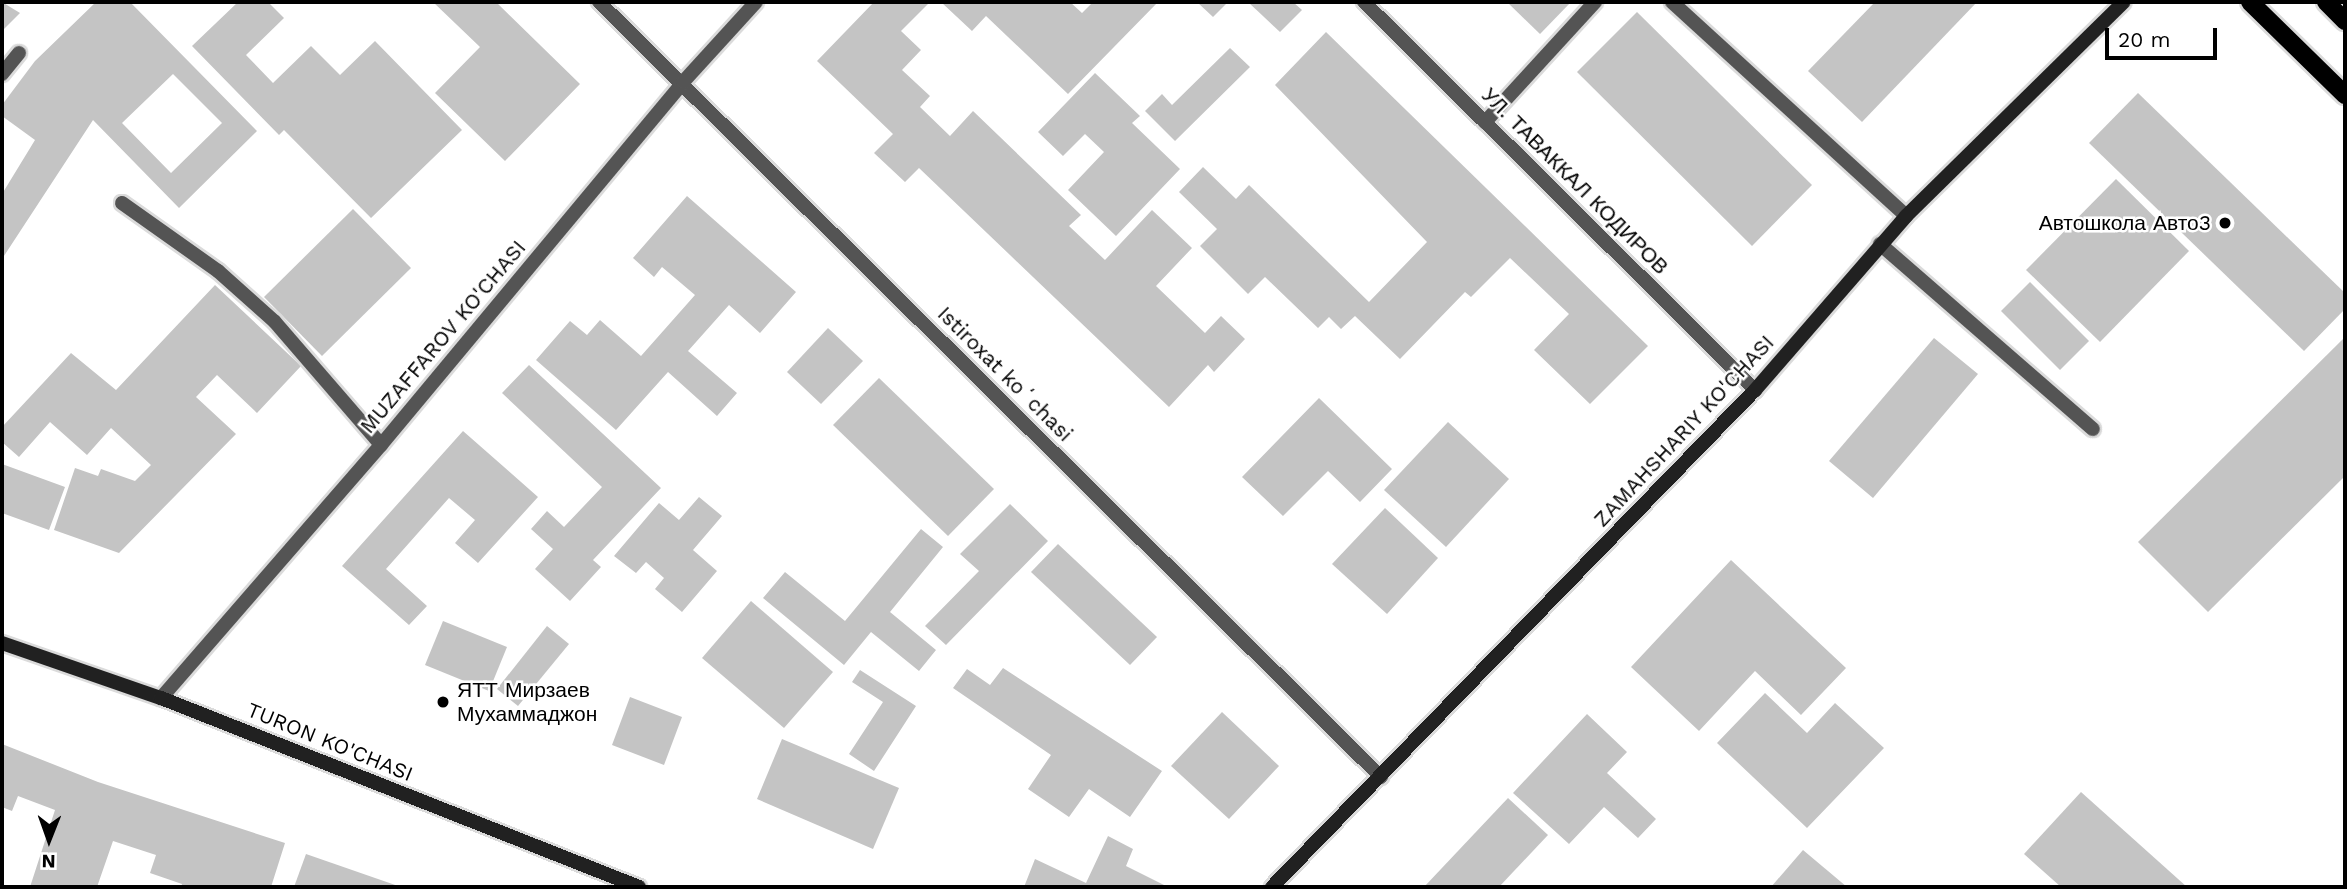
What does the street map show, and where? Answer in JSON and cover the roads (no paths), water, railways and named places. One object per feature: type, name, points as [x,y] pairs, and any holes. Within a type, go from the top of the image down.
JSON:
[{"type":"main road","points":[[2250,2],[2345,95]]},
{"type":"main road","points":[[2326,2],[2345,21]]},
{"type":"street","name":"Istiroxat koʻchasi","points":[[599,2],[683,82],[1381,777]]},
{"type":"street","name":"MUZAFFAROV KO'CHASI","points":[[161,698],[381,445],[683,82],[756,2]]},
{"type":"street","name":"УЛ. ТАВАККАЛ КОДИРОВ","points":[[1364,2],[1755,390]]},
{"type":"street","points":[[1485,122],[1595,2]]},
{"type":"street","points":[[1672,2],[1906,216]]},
{"type":"street","name":"ZAMAHSHARIY KO'CHASI","points":[[1272,887],[1755,390],[1906,216],[2124,2]]},
{"type":"street","points":[[2,74],[19,52]]},
{"type":"street","points":[[122,204],[218,271],[275,322],[381,445]]},
{"type":"street","points":[[1881,244],[2093,429]]},
{"type":"street","name":"TURON KO'CHASI","points":[[2,643],[161,698],[639,887]]},
{"type":"place","name":"Автошкола Авто3","points":[[2225,223]]},
{"type":"place","name":"ЯТТ Мирзаев Мухаммаджон","points":[[443,702]]}]
